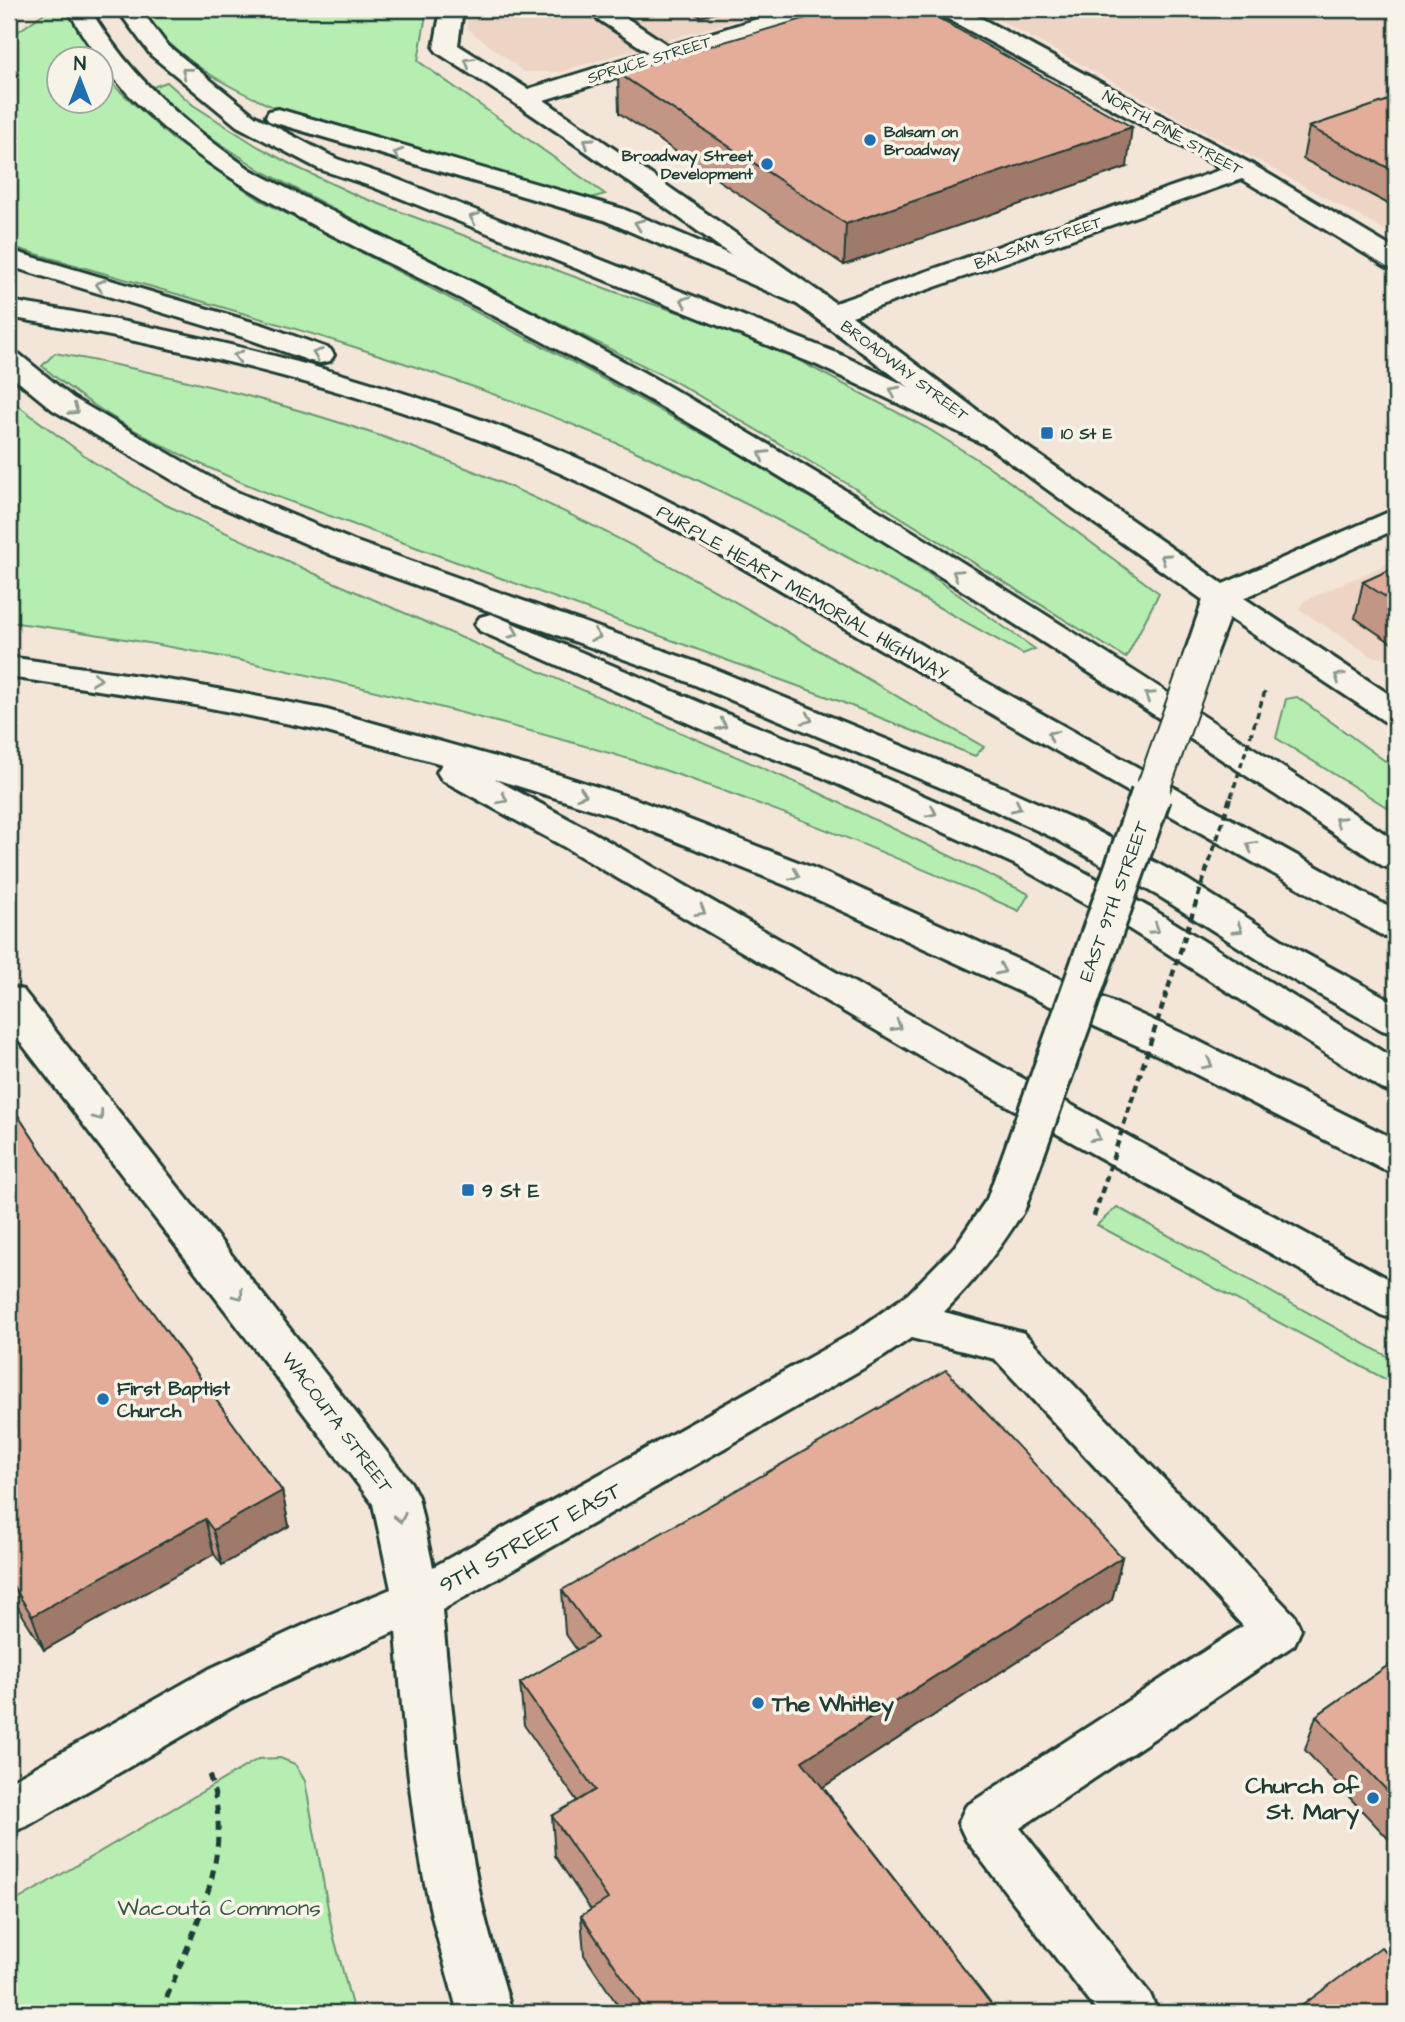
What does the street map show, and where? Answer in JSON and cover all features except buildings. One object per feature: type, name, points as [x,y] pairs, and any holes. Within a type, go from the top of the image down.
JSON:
[{"type":"main road","points":[[79,9],[108,59],[139,94],[212,155],[242,175],[594,357],[739,440],[1076,649],[1396,858]]},
{"type":"main road","points":[[128,9],[159,50],[246,121],[328,164],[416,195],[827,359],[1000,441]]},
{"type":"main road","name":"BROADWAY STREET","points":[[452,9],[446,48],[525,98],[823,308],[1000,441],[1220,597],[1396,715]]},
{"type":"main road","points":[[598,9],[666,54]]},
{"type":"main road","name":"SPRUCE STREET","points":[[525,98],[813,9]]},
{"type":"main road","name":"NORTH PINE STREET","points":[[947,9],[1244,170],[1396,261]]},
{"type":"main road","points":[[215,95],[371,147],[538,190],[617,216],[823,308]]},
{"type":"main road","name":"BALSAM STREET","points":[[823,308],[1244,170]]},
{"type":"main road","points":[[9,258],[244,328],[352,367],[603,481]]},
{"type":"main road","name":"PURPLE HEART MEMORIAL HIGHWAY","points":[[9,309],[185,343],[365,391],[482,429],[603,481],[668,512],[757,561],[1072,747],[1396,927]]},
{"type":"main road","points":[[9,360],[105,430],[221,496],[284,524],[428,579],[569,626],[695,673],[1045,820],[1175,889],[1280,956],[1396,1020]]},
{"type":"main road","points":[[105,430],[124,456],[191,493],[282,536],[518,635],[741,733],[834,769],[1027,856],[1139,918],[1396,1079]]},
{"type":"main road","points":[[1220,597],[1396,518]]},
{"type":"main road","name":"EAST 9TH STREET","points":[[1006,1204],[1220,597]]},
{"type":"main road","points":[[16,668],[155,688],[323,720],[548,783],[626,808],[803,878],[1174,1046],[1396,1158]]},
{"type":"main road","points":[[256,708],[446,768],[585,844],[959,1062],[1396,1303]]},
{"type":"main road","name":"WACOUTA STREET","points":[[9,1000],[389,1487],[398,1509],[416,1600],[432,1762],[454,1898],[485,2013]]},
{"type":"main road","name":"9TH STREET EAST","points":[[9,1809],[226,1685],[328,1637],[416,1600],[868,1345],[923,1306],[970,1258],[1006,1204]]},
{"type":"main road","points":[[904,1319],[1009,1345],[1277,1630],[984,1823],[1132,2013]]},
{"type":"path","points":[[1094,1216],[1266,688]]},
{"type":"path","points":[[161,2013],[213,1876],[219,1839],[219,1806],[208,1772]]},
{"type":"shaded area","points":[[466,9],[774,9],[559,72],[524,72],[468,29]]},
{"type":"shaded area","points":[[979,9],[1396,9],[1396,236]]},
{"type":"shaded area","points":[[1396,560],[1396,664],[1388,658],[1373,657],[1299,609],[1304,601]]},
{"type":"green space","points":[[50,9],[66,9],[89,46],[46,46],[46,116],[116,116],[116,87],[171,138],[260,200],[569,360],[739,454],[895,550],[1035,649],[1023,654],[750,506],[581,428],[441,375],[369,352],[9,246],[9,38]]},
{"type":"green space","points":[[139,9],[427,9],[418,61],[605,194],[591,198],[311,122],[262,102],[216,78],[175,48]]},
{"type":"green space","points":[[167,82],[193,105],[257,146],[358,196],[618,293],[712,323],[796,359],[927,428],[991,468],[1159,593],[1126,658],[846,483],[672,380],[404,246],[262,171],[203,132],[153,87]]},
{"type":"green space","points":[[55,353],[168,376],[280,405],[390,439],[497,481],[622,540],[683,573],[984,747],[975,756],[839,701],[244,483],[153,440],[68,387],[42,366]]},
{"type":"green space","points":[[9,399],[92,461],[164,504],[324,578],[811,789],[1029,894],[1019,911],[887,854],[754,802],[641,763],[527,730],[364,688],[247,662],[9,622]]},
{"type":"green space","points":[[1297,697],[1396,769],[1396,813],[1276,738],[1286,699]]},
{"type":"green space","points":[[1117,1207],[1396,1361],[1396,1385],[1097,1225]]},
{"type":"green space","name":"Wacouta Commons","points":[[280,1758],[295,1764],[305,1781],[332,1930],[354,2013],[9,2013],[9,1905],[258,1759]]},
{"type":"place","name":"Balsam on Broadway","points":[[870,140]]},
{"type":"place","name":"Broadway Street Development","points":[[767,164]]},
{"type":"place","name":"10 St E","points":[[1047,433]]},
{"type":"place","name":"9 St E","points":[[468,1190]]},
{"type":"place","name":"First Baptist Church","points":[[103,1399]]},
{"type":"place","name":"The Whitley","points":[[758,1703]]},
{"type":"place","name":"Church of St. Mary","points":[[1373,1798]]}]
